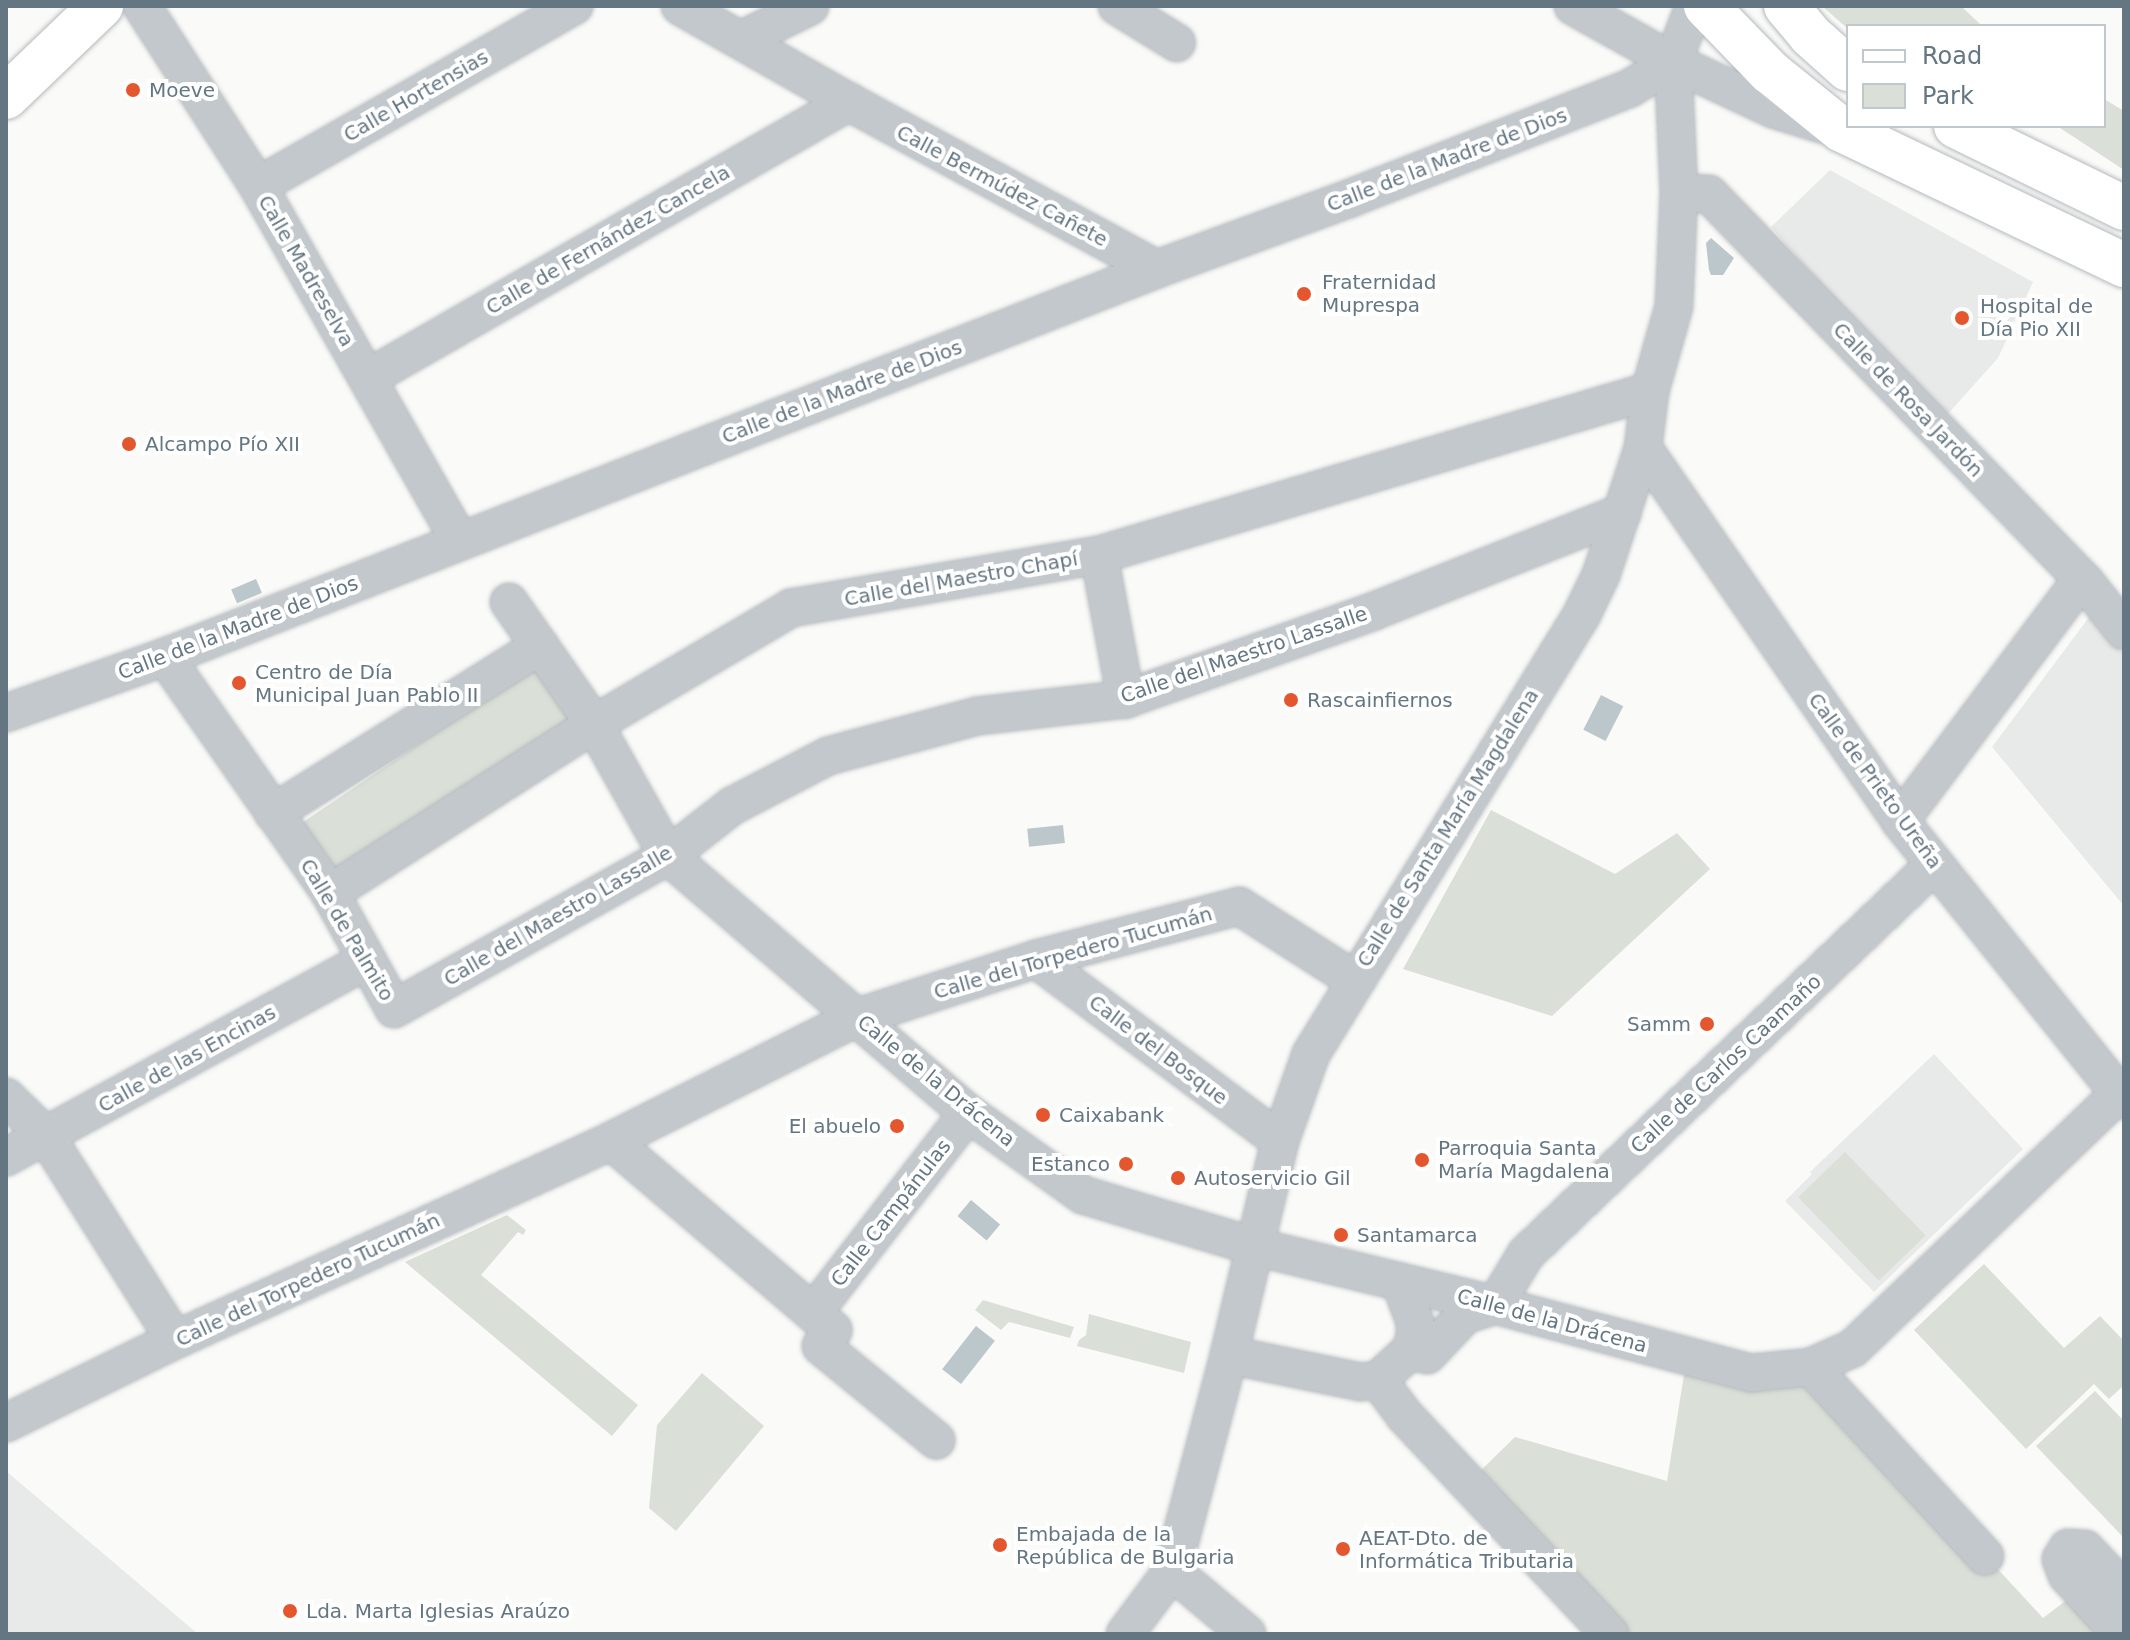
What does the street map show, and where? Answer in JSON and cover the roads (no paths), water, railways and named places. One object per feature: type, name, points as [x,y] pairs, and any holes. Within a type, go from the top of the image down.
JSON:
[{"type":"main road","points":[[6,97],[101,6]]},
{"type":"main road","points":[[1706,6],[1770,72],[1842,130],[2124,265]]},
{"type":"main road","points":[[1798,20],[1846,67]]},
{"type":"main road","points":[[1960,128],[2124,208]]},
{"type":"street","name":"Calle Madreselva","points":[[142,6],[258,186],[460,541]]},
{"type":"street","name":"Calle Hortensias","points":[[258,186],[574,6]]},
{"type":"street","points":[[680,6],[849,102]]},
{"type":"street","points":[[741,40],[810,6]]},
{"type":"street","points":[[1117,6],[1177,43]]},
{"type":"street","points":[[1573,6],[1673,62],[1773,109],[1842,130]]},
{"type":"street","name":"Calle de Santa María Magdalena","points":[[1125,1634],[1172,1571],[1229,1355],[1280,1141],[1311,1054],[1353,979],[1581,616],[1601,575],[1643,448],[1650,391],[1674,306],[1679,193],[1673,62],[1694,6]]},
{"type":"street","name":"Calle de la Madre de Dios","points":[[6,713],[165,657],[1157,269],[1351,198],[1630,88],[1673,62]]},
{"type":"street","name":"Calle Bermúdez Cañete","points":[[849,102],[1157,269]]},
{"type":"street","name":"Calle de Fernández Cancela","points":[[368,378],[849,102]]},
{"type":"street","name":"Calle de Rosa Jardón","points":[[1679,193],[1709,194],[2083,580],[2124,631]]},
{"type":"street","name":"Calle del Maestro Chapí","points":[[330,893],[594,724],[791,608],[1099,555],[1650,391]]},
{"type":"street","name":"Calle de Prieto Ureña","points":[[1643,448],[1900,821],[2121,1097]]},
{"type":"street","name":"Calle del Maestro Lassalle","points":[[394,1009],[668,856],[732,806],[828,756],[977,716],[1126,699],[1374,611],[1622,513]]},
{"type":"street","points":[[1099,555],[1126,699]]},
{"type":"street","points":[[1900,821],[2083,580]]},
{"type":"street","name":"Calle de la Drácena","points":[[509,602],[594,724],[668,856],[968,1113],[1083,1195],[1256,1247],[1495,1305],[1751,1373],[1811,1367],[1853,1348],[2121,1097]]},
{"type":"street","points":[[273,813],[540,646]]},
{"type":"street","name":"Calle de Palmito","points":[[165,657],[330,893],[394,1009]]},
{"type":"street","name":"Calle de Carlos Caamaño","points":[[1495,1305],[1526,1254],[1934,865]]},
{"type":"street","name":"Calle del Torpedero Tucumán","points":[[6,1423],[175,1340],[611,1141],[858,1017],[1036,959],[1239,906],[1353,979]]},
{"type":"street","name":"Calle del Bosque","points":[[1036,959],[1280,1141]]},
{"type":"street","name":"Calle de las Encinas","points":[[6,1157],[367,960]]},
{"type":"street","points":[[6,1097],[46,1136],[175,1340]]},
{"type":"street","name":"Calle Campánulas","points":[[813,1313],[968,1113]]},
{"type":"street","points":[[611,1141],[833,1330],[821,1346],[936,1440]]},
{"type":"street","points":[[1229,1355],[1360,1382],[1378,1380],[1410,1351],[1415,1322],[1400,1282]]},
{"type":"street","points":[[1410,1351],[1427,1355],[1465,1315],[1495,1305]]},
{"type":"street","points":[[1811,1367],[1985,1556]]},
{"type":"street","points":[[1378,1380],[1405,1416],[1610,1634]]},
{"type":"street","points":[[2121,1634],[2067,1575],[2061,1559],[2068,1548],[2085,1549],[2124,1590]]},
{"type":"street","points":[[1172,1571],[1247,1634]]},
{"type":"place","name":"Moeve","points":[[133,90]]},
{"type":"place","name":"Fraternidad Muprespa","points":[[1304,294]]},
{"type":"place","name":"Hospital de Día Pio XII","points":[[1962,318]]},
{"type":"place","name":"Alcampo Pío XII","points":[[129,444]]},
{"type":"place","name":"Centro de Día Municipal Juan Pablo II","points":[[239,683]]},
{"type":"place","name":"Rascainfiernos","points":[[1291,700]]},
{"type":"place","name":"Samm","points":[[1707,1024]]},
{"type":"place","name":"Caixabank","points":[[1043,1115]]},
{"type":"place","name":"El abuelo","points":[[897,1126]]},
{"type":"place","name":"Parroquia Santa María Magdalena","points":[[1422,1160]]},
{"type":"place","name":"Estanco","points":[[1126,1164]]},
{"type":"place","name":"Autoservicio Gil","points":[[1178,1178]]},
{"type":"place","name":"Santamarca","points":[[1341,1235]]},
{"type":"place","name":"Embajada de la República de Bulgaria","points":[[1000,1545]]},
{"type":"place","name":"AEAT-Dto. de Informática Tributaria","points":[[1343,1549]]},
{"type":"place","name":"Lda. Marta Iglesias Araúzo","points":[[290,1611]]}]
